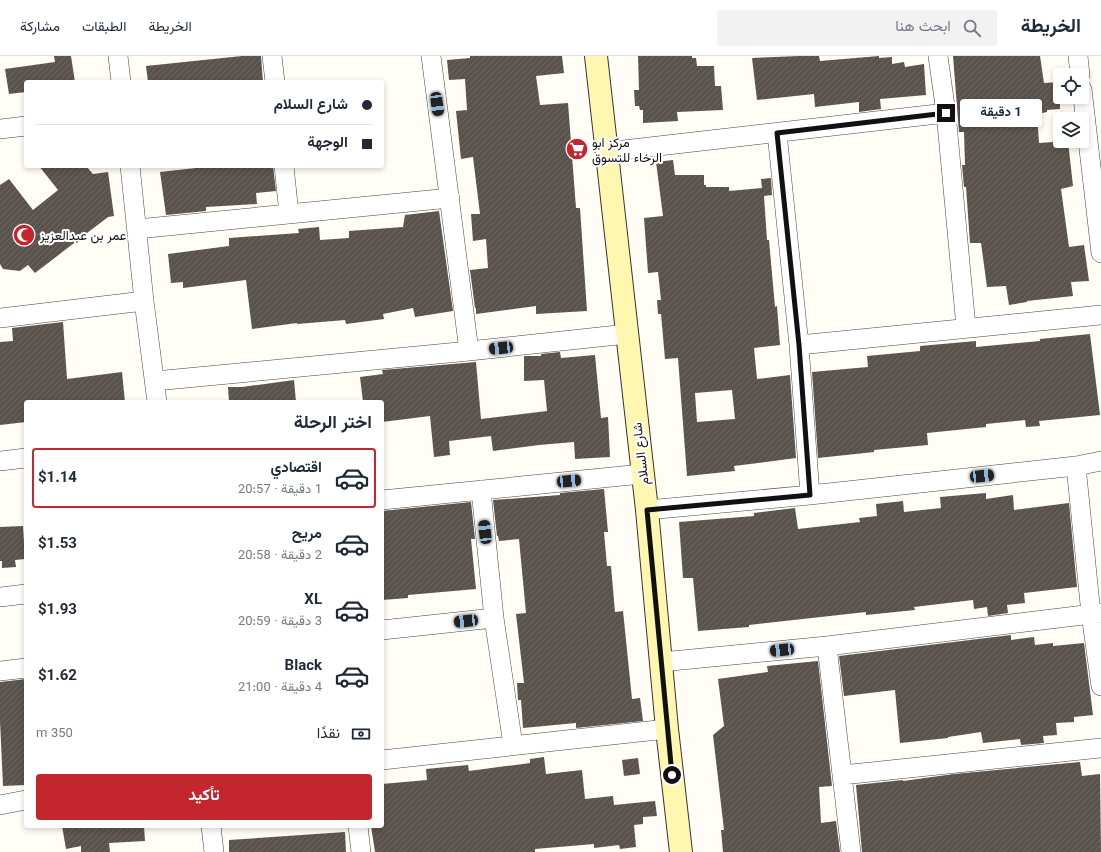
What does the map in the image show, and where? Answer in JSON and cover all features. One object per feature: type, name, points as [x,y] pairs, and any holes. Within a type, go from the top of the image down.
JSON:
[{"type":"street","points":[[118,56],[121,80]]},
{"type":"street","points":[[272,56],[275,80]]},
{"type":"street","points":[[431,56],[469,351]]},
{"type":"street","name":"شارع السلام","points":[[596,56],[647,510],[681,852]]},
{"type":"street","points":[[938,56],[946,113],[966,327]]},
{"type":"street","points":[[1078,56],[1079,68]]},
{"type":"street","points":[[1085,104],[1097,178],[1101,253]]},
{"type":"street","points":[[606,152],[946,113]]},
{"type":"street","points":[[0,129],[24,126]]},
{"type":"street","points":[[777,133],[799,345],[810,495]]},
{"type":"street","points":[[130,168],[144,301],[157,400]]},
{"type":"street","points":[[284,168],[289,214]]},
{"type":"street","points":[[137,229],[450,198]]},
{"type":"street","points":[[0,318],[144,301]]},
{"type":"street","points":[[799,345],[966,327],[1101,315]]},
{"type":"street","points":[[155,381],[469,351],[627,334]]},
{"type":"street","points":[[0,461],[24,458]]},
{"type":"street","points":[[647,510],[810,495],[1076,466],[1101,461]]},
{"type":"street","points":[[1076,466],[1096,614],[1101,686]]},
{"type":"street","points":[[384,500],[642,474]]},
{"type":"street","points":[[481,490],[494,618],[513,745]]},
{"type":"street","points":[[0,597],[24,599]]},
{"type":"street","points":[[661,662],[827,646],[1096,614]]},
{"type":"street","points":[[384,630],[494,618]]},
{"type":"street","points":[[827,646],[851,852]]},
{"type":"street","points":[[0,670],[24,668]]},
{"type":"street","points":[[384,760],[668,729]]},
{"type":"street","points":[[842,775],[1101,748]]},
{"type":"street","points":[[0,804],[24,800]]},
{"type":"street","points":[[211,828],[214,852]]},
{"type":"street","points":[[358,828],[361,852]]},
{"type":"building","points":[[54,56],[71,56],[75,80],[24,80],[24,92],[9,94],[5,69],[55,62]]},
{"type":"building","points":[[242,56],[261,56],[263,80],[148,80],[146,66]]},
{"type":"building","points":[[470,56],[562,56],[564,73],[536,76],[540,105],[568,103],[576,208],[580,208],[587,311],[536,314],[536,306],[476,314],[470,270],[488,268],[486,239],[473,241],[471,214],[480,214],[473,157],[461,159],[456,111],[467,110],[465,79],[449,80],[447,60],[470,58]]},
{"type":"building","points":[[638,56],[692,56],[692,58],[696,58],[697,66],[714,66],[715,86],[721,86],[723,110],[677,112],[678,121],[643,123],[643,110],[640,110],[639,106],[635,106],[634,90],[639,90]]},
{"type":"building","points":[[819,56],[820,61],[879,56],[879,58],[892,57],[892,64],[904,62],[905,67],[924,64],[926,95],[880,99],[881,109],[859,112],[859,102],[815,107],[814,94],[757,100],[752,58]]},
{"type":"building","points":[[953,56],[1040,56],[1044,83],[1053,82],[1053,104],[1060,104],[1060,109],[1047,110],[1047,112],[1037,114],[1039,143],[1053,142],[1053,148],[1069,148],[1073,186],[1061,189],[1069,247],[1084,245],[1089,281],[1071,282],[1073,296],[1027,301],[1009,305],[1006,286],[987,287],[981,243],[970,243],[966,187],[964,187],[962,165],[965,165],[964,132],[959,132]]},
{"type":"building","points":[[673,160],[675,175],[704,175],[704,185],[706,185],[706,187],[729,187],[729,191],[762,188],[761,179],[771,178],[772,195],[764,196],[767,240],[769,240],[780,345],[754,348],[757,379],[790,375],[796,458],[734,466],[735,471],[687,476],[678,358],[665,359],[661,314],[658,314],[657,300],[661,300],[658,272],[648,273],[644,218],[663,216],[656,162]],"holes":[[[732,390],[735,419],[697,422],[695,393]]]},
{"type":"building","points":[[41,168],[88,168],[93,174],[108,172],[114,216],[108,217],[35,273],[28,265],[20,271],[3,269],[0,264],[0,185],[9,179],[33,210],[58,190]]},
{"type":"building","points":[[196,168],[273,168],[276,191],[256,193],[257,204],[206,207],[206,211],[166,215],[160,172]]},
{"type":"building","points":[[439,211],[453,311],[415,317],[413,308],[383,314],[384,319],[346,324],[345,320],[297,323],[252,329],[246,280],[183,288],[183,282],[171,283],[168,254],[229,246],[229,238],[299,233],[298,229],[319,227],[320,240],[349,238],[349,231],[403,227],[405,215]]},
{"type":"building","points":[[63,322],[67,379],[122,372],[125,400],[24,400],[24,422],[0,425],[0,342],[13,341],[12,328]]},
{"type":"building","points":[[1090,334],[1100,415],[1039,421],[1040,426],[1026,427],[1025,420],[986,424],[986,427],[927,433],[928,445],[874,450],[874,452],[818,458],[812,372],[868,367],[867,356],[920,351],[920,346],[976,341],[976,347],[1040,341],[1040,339]]},
{"type":"building","points":[[560,352],[561,358],[595,355],[601,418],[608,417],[610,457],[575,459],[574,442],[493,451],[491,436],[449,441],[450,455],[434,457],[430,416],[384,422],[384,400],[363,400],[360,377],[383,374],[382,370],[476,362],[481,419],[547,411],[544,380],[524,381],[524,356],[541,356],[541,354]]},
{"type":"building","points":[[294,380],[296,400],[229,400],[228,387],[242,387]]},
{"type":"building","points":[[604,489],[608,532],[604,532],[607,566],[611,566],[615,612],[623,611],[632,699],[640,698],[643,721],[576,728],[576,723],[523,728],[521,700],[518,700],[517,683],[524,683],[516,614],[526,613],[519,539],[499,541],[497,536],[493,500],[560,495],[560,493]]},
{"type":"building","points":[[986,493],[986,499],[1013,495],[1014,510],[1069,503],[1077,587],[1024,593],[1025,603],[1007,605],[1008,613],[988,616],[987,607],[974,609],[973,600],[914,607],[915,610],[866,615],[866,612],[749,625],[749,627],[698,631],[693,578],[683,578],[679,522],[754,516],[754,513],[795,508],[798,529],[860,522],[859,518],[877,516],[876,504],[903,501],[904,512],[941,508],[940,497]]},
{"type":"building","points":[[471,502],[475,539],[471,539],[476,589],[408,595],[408,598],[384,600],[384,511]]},
{"type":"building","points":[[23,526],[24,559],[15,560],[16,567],[2,568],[2,561],[0,561],[0,527]]},
{"type":"building","points":[[1011,635],[1011,640],[1034,637],[1035,645],[1053,643],[1053,646],[1084,643],[1093,715],[1074,717],[1074,722],[1056,723],[1057,735],[1043,736],[1044,743],[1021,745],[1020,739],[983,743],[981,732],[948,738],[900,743],[895,690],[844,696],[839,656]]},
{"type":"building","points":[[818,661],[832,786],[819,787],[821,823],[836,821],[840,852],[723,852],[721,830],[724,830],[713,735],[724,726],[718,679],[768,672],[767,666]]},
{"type":"building","points":[[24,679],[24,785],[3,786],[0,682]]},
{"type":"building","points":[[544,757],[546,774],[582,770],[585,799],[613,796],[614,805],[655,801],[657,816],[643,817],[643,824],[634,825],[636,847],[620,849],[619,845],[594,848],[594,844],[535,849],[535,852],[375,852],[371,828],[384,828],[384,784],[427,780],[426,769],[468,765],[469,771],[530,763],[530,759]]},
{"type":"building","points":[[638,758],[640,774],[624,776],[622,760]]},
{"type":"building","points":[[1080,762],[1082,776],[1100,774],[1101,852],[862,852],[856,785]]},
{"type":"building","points":[[62,828],[144,828],[145,841],[109,843],[110,852],[81,852],[81,846],[66,849]]},
{"type":"building","points":[[345,832],[346,852],[229,852],[229,840]]},
{"type":"place","name":"مركز ابو الرخاء للتسوق","points":[[577,149]]},
{"type":"place","name":"عمر بن عبدالعزيز","points":[[24,235]]},
{"type":"route","points":[[672,775],[647,510],[810,495],[799,345],[777,133],[946,113]]}]
